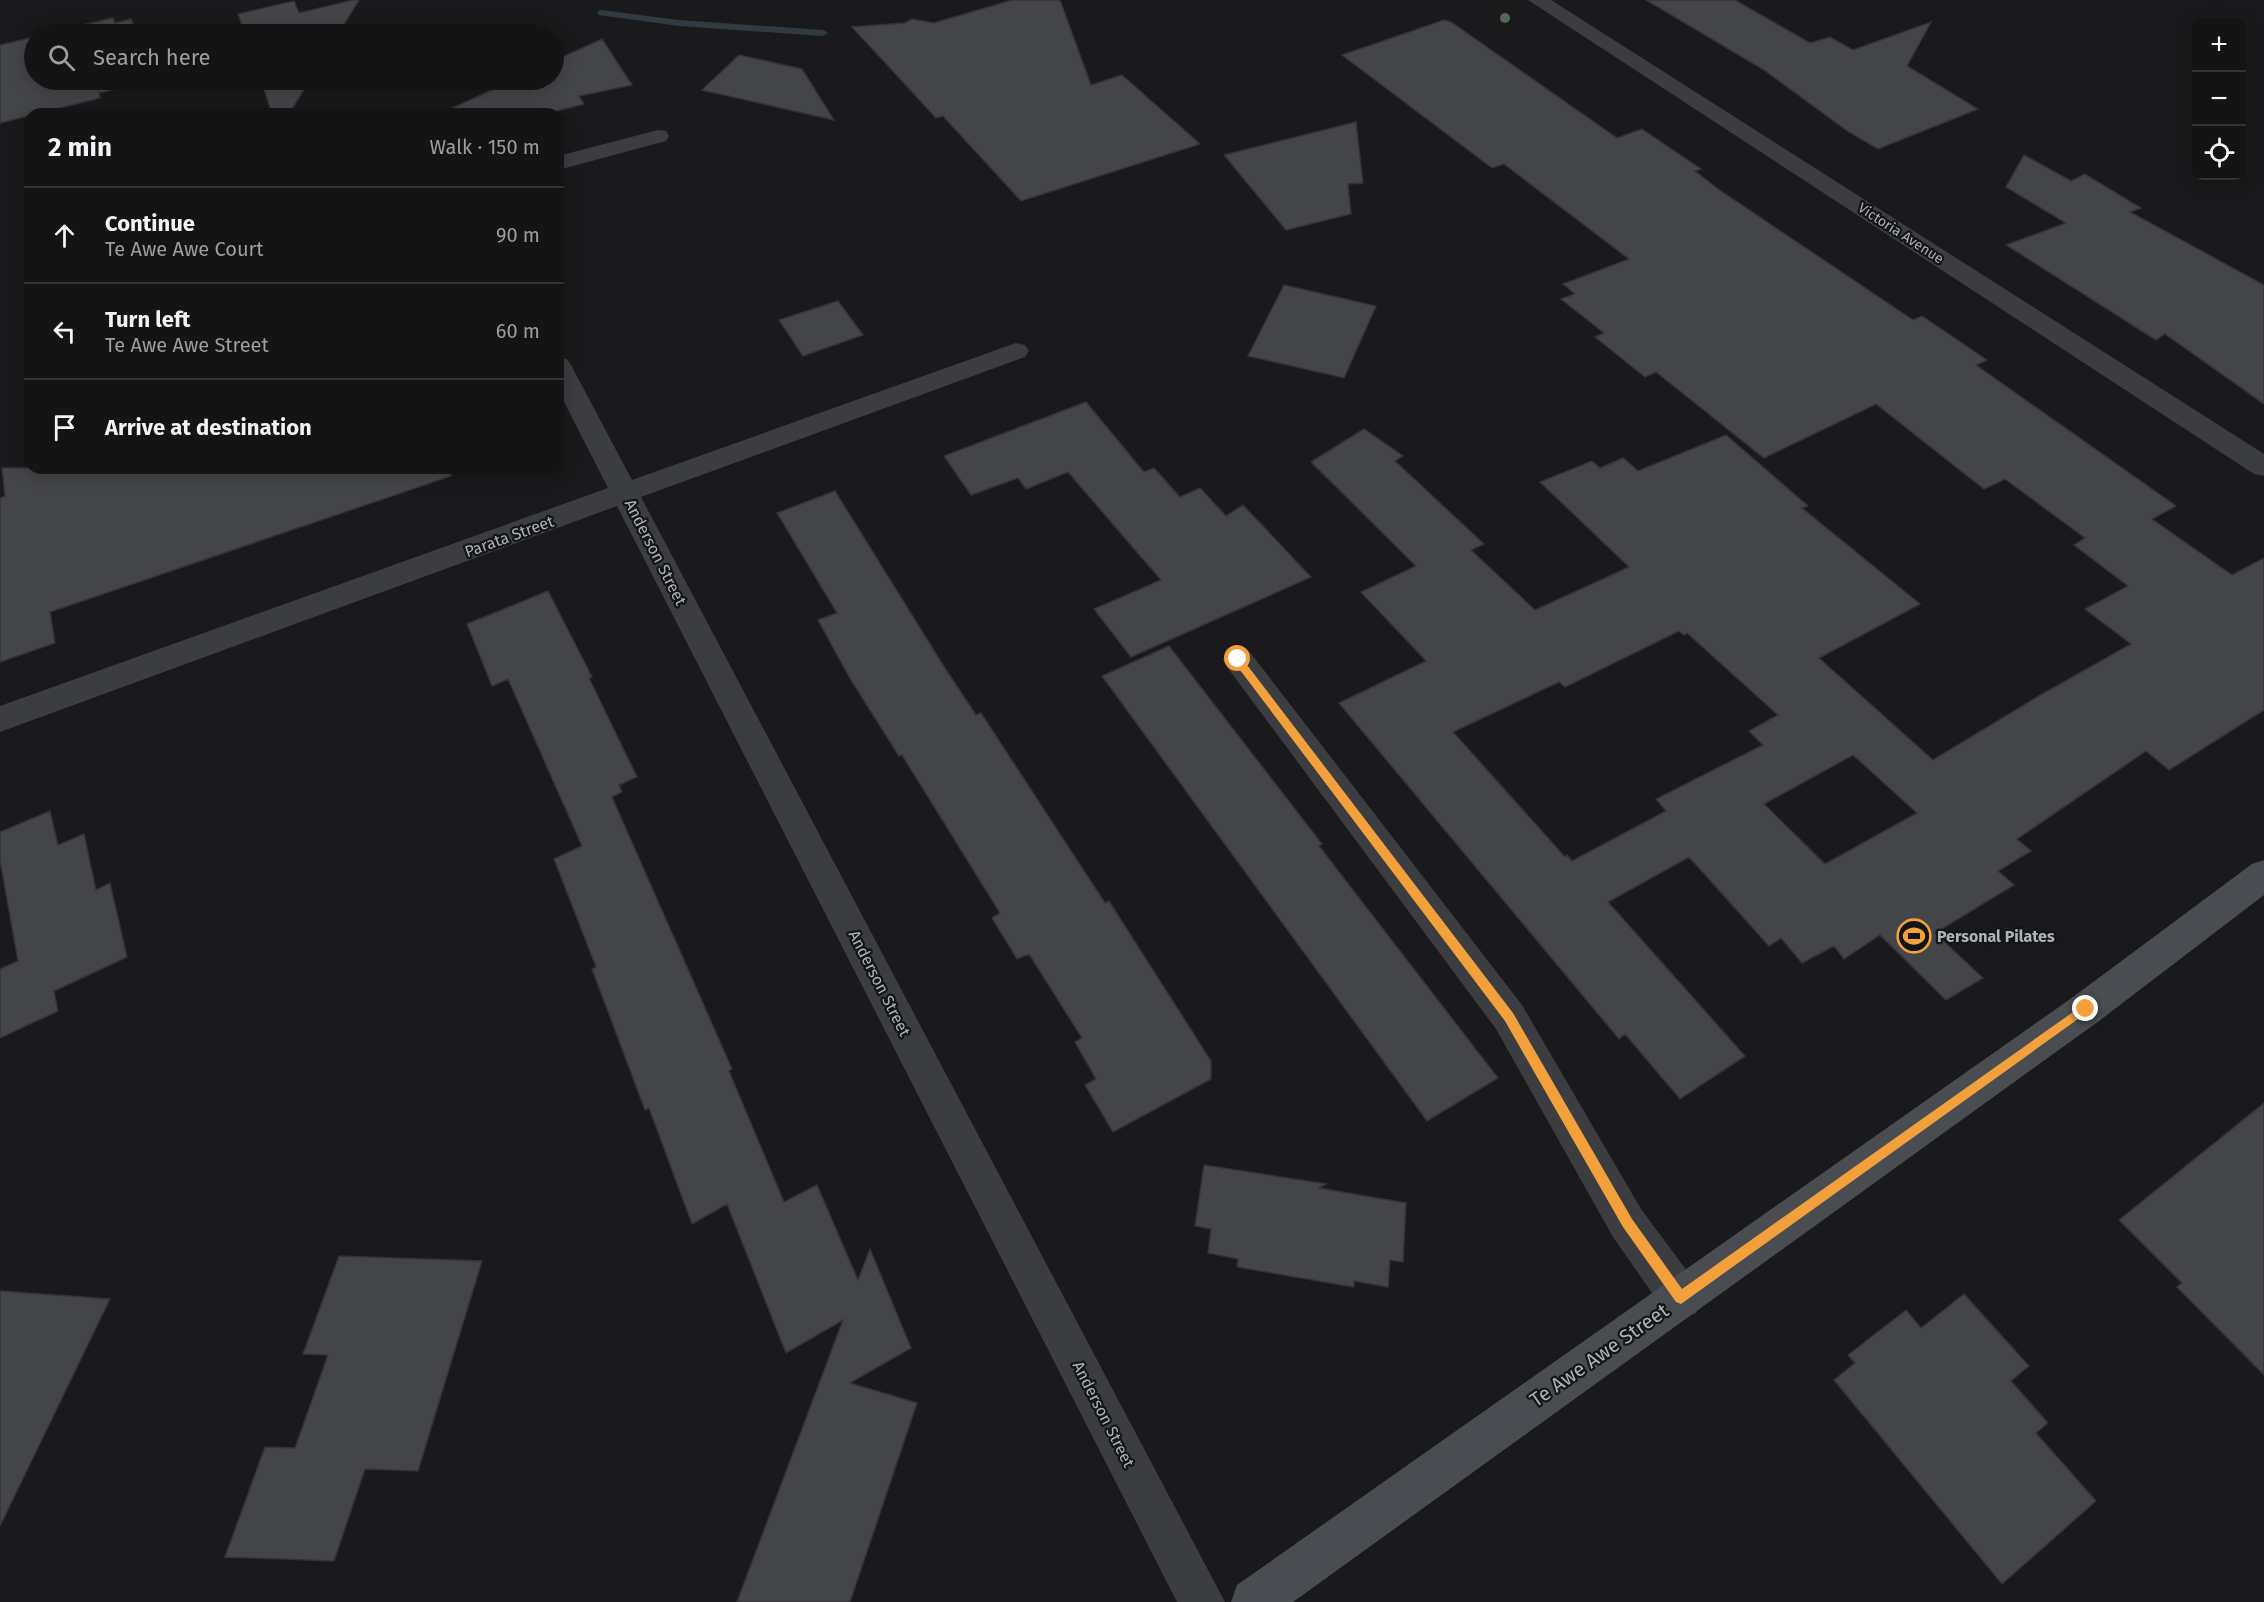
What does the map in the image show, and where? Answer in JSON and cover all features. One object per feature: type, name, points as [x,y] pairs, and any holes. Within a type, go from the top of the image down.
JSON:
[{"type":"main road","name":"Te Awe Awe Street","points":[[1254,1602],[2086,1009],[2264,875]]},
{"type":"street","name":"Victoria Avenue","points":[[1538,0],[2264,467]]},
{"type":"street","points":[[564,161],[658,136]]},
{"type":"street","name":"Parata Street","points":[[0,719],[1016,351]]},
{"type":"street","name":"Anderson Street","points":[[564,376],[1202,1602]]},
{"type":"street","points":[[1238,659],[1509,1017],[1628,1223],[1681,1298]]},
{"type":"building","points":[[359,0],[344,24],[242,24],[238,14],[294,1],[299,13]]},
{"type":"building","points":[[1012,0],[1060,0],[1091,85],[1122,75],[1200,144],[1021,201],[943,116],[936,118],[852,27],[905,23],[912,19],[934,23]]},
{"type":"building","points":[[1646,0],[1735,0],[1810,43],[1830,37],[1853,50],[1931,22],[1907,66],[1978,109],[1878,149],[1849,132],[1764,70]]},
{"type":"building","points":[[113,18],[115,23],[131,19],[133,24],[87,24]]},
{"type":"building","points":[[1444,20],[1451,22],[1617,138],[1642,129],[1701,169],[1695,171],[1718,189],[1913,320],[1922,316],[1987,360],[1976,365],[2176,506],[2152,519],[2232,575],[2264,558],[2264,710],[2169,770],[2146,751],[2017,839],[2031,851],[1998,871],[2014,885],[1935,933],[1983,978],[1946,1000],[1880,935],[1844,959],[1834,946],[1802,963],[1781,938],[1769,946],[1689,857],[1608,902],[1745,1056],[1680,1099],[1625,1034],[1619,1039],[1339,703],[1426,661],[1361,592],[1416,566],[1311,462],[1364,429],[1403,456],[1395,461],[1484,544],[1471,550],[1535,610],[1629,567],[1540,482],[1592,461],[1600,468],[1623,458],[1638,471],[1726,435],[1808,506],[1802,508],[1920,604],[1819,658],[1933,760],[2131,644],[2085,609],[2128,586],[2074,545],[2085,538],[2005,479],[1984,489],[1876,404],[1764,458],[1656,372],[1645,377],[1595,337],[1604,333],[1561,299],[1575,294],[1563,284],[1629,259],[1504,164],[1492,168],[1342,55]],"holes":[[[1679,631],[1684,635],[1687,633],[1778,715],[1749,731],[1763,745],[1656,799],[1666,811],[1572,861],[1567,855],[1565,857],[1453,732],[1559,682],[1565,687]],[[1853,755],[1917,813],[1825,864],[1764,804]]]},
{"type":"building","points":[[24,39],[24,90],[112,90],[99,93],[100,98],[60,108],[24,108],[24,117],[0,123],[0,45]]},
{"type":"building","points":[[602,39],[632,85],[579,96],[584,104],[564,109],[452,108],[492,90],[564,90],[564,56]]},
{"type":"building","points":[[739,55],[802,69],[834,120],[702,90]]},
{"type":"building","points":[[264,90],[304,90],[293,108],[270,108]]},
{"type":"building","points":[[1356,122],[1363,183],[1348,184],[1351,214],[1286,230],[1224,155]]},
{"type":"building","points":[[2024,155],[2071,181],[2085,174],[2141,208],[2130,212],[2264,285],[2264,404],[2165,334],[2156,340],[2006,245],[2066,223],[2006,187]]},
{"type":"building","points":[[1284,285],[1376,306],[1344,378],[1248,356]]},
{"type":"building","points":[[838,301],[863,335],[803,356],[779,320]]},
{"type":"building","points":[[1086,402],[1144,472],[1154,468],[1180,497],[1200,488],[1226,516],[1243,505],[1311,577],[1131,657],[1094,609],[1161,580],[1068,472],[1026,489],[1018,478],[971,495],[944,456]]},
{"type":"building","points":[[2,468],[24,468],[24,474],[450,474],[451,476],[50,612],[55,643],[0,662],[0,498],[5,496]]},
{"type":"building","points":[[835,491],[943,665],[976,715],[981,713],[1105,903],[1109,901],[1211,1061],[1211,1079],[1113,1132],[1085,1085],[1096,1079],[1075,1042],[1082,1038],[1029,954],[1017,959],[992,918],[1000,913],[902,755],[899,756],[851,680],[818,620],[837,613],[777,513]]},
{"type":"building","points":[[548,591],[592,677],[589,678],[637,777],[619,785],[622,792],[612,797],[732,1069],[729,1071],[784,1202],[817,1185],[858,1280],[870,1249],[911,1348],[850,1383],[917,1403],[850,1602],[737,1602],[843,1320],[786,1353],[727,1204],[692,1224],[649,1108],[645,1110],[592,969],[596,967],[554,859],[582,846],[508,679],[492,686],[467,624]]},
{"type":"building","points":[[1169,646],[1322,844],[1319,846],[1498,1078],[1427,1121],[1102,676]]},
{"type":"building","points":[[50,811],[58,845],[84,834],[96,890],[110,883],[127,957],[54,991],[58,1011],[0,1038],[0,969],[18,961],[0,860],[0,832]]},
{"type":"building","points":[[2264,1103],[2264,1375],[2177,1287],[2182,1283],[2119,1220]]},
{"type":"building","points":[[1204,1165],[1326,1184],[1319,1188],[1406,1203],[1403,1262],[1390,1260],[1388,1287],[1354,1281],[1354,1287],[1237,1267],[1238,1259],[1208,1253],[1211,1229],[1195,1226]]},
{"type":"building","points":[[339,1256],[482,1261],[418,1471],[365,1469],[334,1561],[225,1557],[265,1447],[295,1448],[328,1355],[303,1354]]},
{"type":"building","points":[[0,1291],[110,1299],[0,1526]]},
{"type":"building","points":[[1964,1294],[2029,1366],[2011,1381],[2048,1423],[2036,1433],[2096,1501],[2002,1584],[1834,1380],[1855,1363],[1848,1355],[1906,1310],[1921,1328]]},
{"type":"waterway","points":[[601,13],[679,23],[823,33]]},
{"type":"place","name":"Personal Pilates","points":[[1914,936]]},
{"type":"route","points":[[1238,659],[1294,736],[1509,1017],[1628,1223],[1681,1298],[2086,1009]]}]
